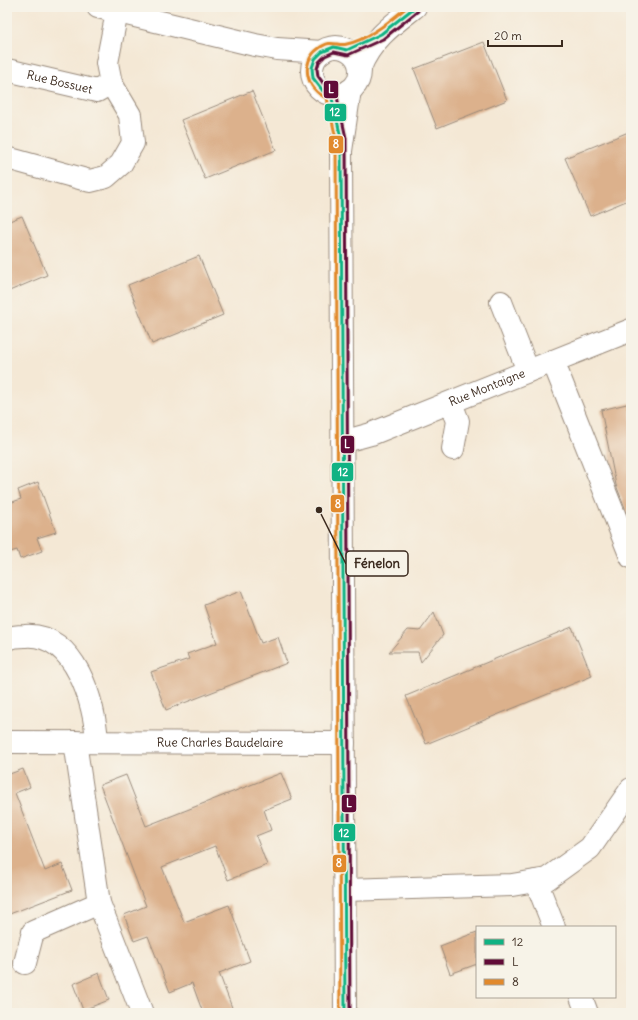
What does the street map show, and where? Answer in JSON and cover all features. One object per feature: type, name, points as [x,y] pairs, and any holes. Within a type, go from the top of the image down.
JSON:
[{"type":"street","points":[[347,50],[381,34],[415,7]]},
{"type":"street","points":[[118,10],[277,49],[322,52]]},
{"type":"street","name":"Rue Bossuet","points":[[7,158],[90,180],[106,177],[121,164],[133,143],[130,115],[111,83],[107,63],[118,10]]},
{"type":"street","points":[[277,49],[302,67],[323,91],[340,92],[358,80],[363,58],[381,34]]},
{"type":"street","points":[[313,78],[312,68],[315,59],[322,52],[334,47],[347,50],[357,59],[360,68]]},
{"type":"street","name":"Rue Bossuet","points":[[7,70],[97,91],[111,83]]},
{"type":"street","points":[[340,92],[335,107],[341,138],[345,1013]]},
{"type":"street","points":[[501,302],[528,371]]},
{"type":"street","name":"Rue Montaigne","points":[[342,442],[371,434],[451,403],[631,330]]},
{"type":"street","points":[[553,361],[631,557]]},
{"type":"street","points":[[451,403],[458,421],[453,450]]},
{"type":"street","points":[[7,639],[11,637],[37,635],[58,644],[75,665],[89,693],[96,722],[97,742]]},
{"type":"street","name":"Rue Charles Baudelaire","points":[[7,742],[344,743]]},
{"type":"street","points":[[75,742],[99,903],[142,1013]]},
{"type":"street","points":[[345,890],[512,885],[547,879],[590,848],[631,789]]},
{"type":"street","points":[[536,881],[554,926]]},
{"type":"street","points":[[25,963],[33,932],[99,903]]},
{"type":"street","points":[[581,998],[587,1013]]},
{"type":"building","points":[[484,42],[507,100],[437,128],[414,69]]},
{"type":"building","points":[[252,91],[276,150],[205,179],[181,120]]},
{"type":"building","points":[[631,131],[631,199],[590,216],[565,158]]},
{"type":"building","points":[[22,216],[47,275],[7,292],[7,222]]},
{"type":"building","points":[[199,256],[223,315],[152,344],[128,285]]},
{"type":"building","points":[[631,403],[631,513],[627,513],[616,485],[601,410]]},
{"type":"building","points":[[38,482],[56,532],[37,538],[42,551],[20,559],[17,550],[7,553],[7,504],[21,499],[18,490]]},
{"type":"building","points":[[241,591],[261,643],[278,637],[287,663],[166,710],[151,672],[189,659],[187,654],[217,643],[204,605]]},
{"type":"building","points":[[434,612],[443,635],[421,662],[418,652],[389,652],[408,630],[420,631]]},
{"type":"building","points":[[572,627],[592,676],[426,744],[406,696]]},
{"type":"building","points":[[23,769],[30,787],[15,793],[45,871],[62,864],[72,890],[7,915],[7,775]]},
{"type":"building","points":[[281,773],[292,799],[264,810],[271,830],[256,836],[267,865],[228,880],[215,846],[162,867],[184,922],[229,905],[250,961],[219,973],[234,1013],[203,1013],[192,983],[170,992],[148,936],[134,941],[124,915],[146,906],[100,785],[126,775],[146,826]]},
{"type":"building","points":[[476,932],[476,964],[450,974],[440,946]]},
{"type":"building","points":[[99,973],[109,1000],[83,1010],[73,984]]},
{"type":"transit line","name":"8","points":[[340,1013],[336,139],[327,98],[314,89],[310,82],[307,68],[312,55],[318,49],[331,43],[343,45],[355,42],[379,29],[407,7]]},
{"type":"transit line","name":"12","points":[[345,1013],[341,138],[331,94],[323,91],[313,78],[312,68],[315,59],[322,52],[334,47],[347,50],[381,34],[415,7]]},
{"type":"transit line","name":"L","points":[[350,1013],[346,138],[336,92],[326,87],[318,76],[317,69],[319,62],[325,56],[334,52],[348,55],[383,39],[418,11]]},
{"type":"place","name":"Fénelon","points":[[319,510]]}]
